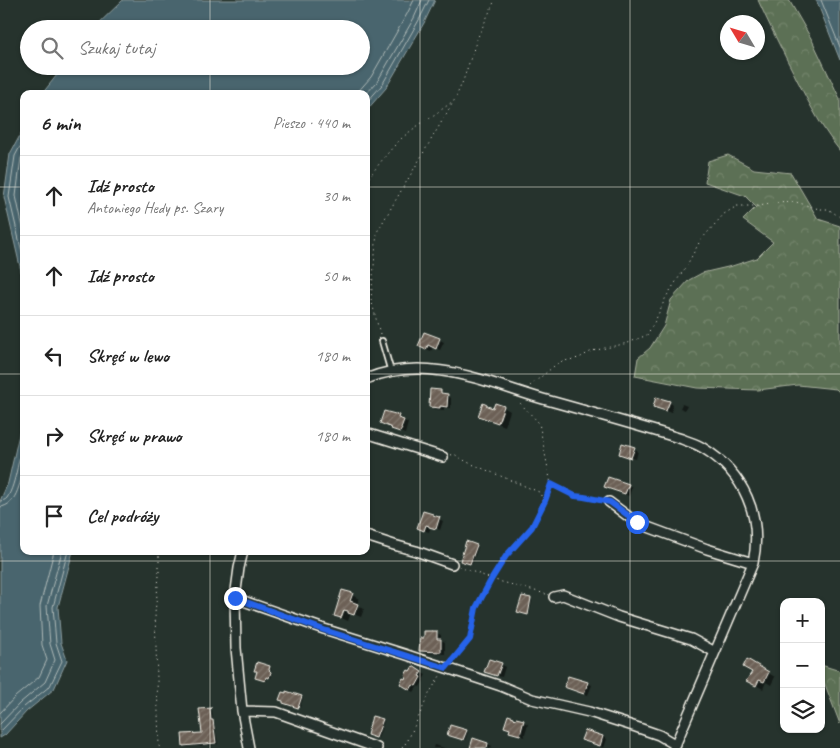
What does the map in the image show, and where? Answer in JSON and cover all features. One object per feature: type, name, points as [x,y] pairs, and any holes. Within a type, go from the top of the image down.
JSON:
[{"type":"street","points":[[235,598],[324,630],[501,686],[532,699],[589,712],[636,726],[659,735],[678,747],[715,652],[753,563],[756,538],[755,520],[740,482],[727,466],[701,446],[682,439],[473,377],[446,371],[415,369],[391,372],[370,378]]},
{"type":"street","points":[[370,434],[443,457]]},
{"type":"street","points":[[610,502],[637,522],[707,549],[753,563]]},
{"type":"street","points":[[370,537],[452,564]]},
{"type":"street","points":[[243,555],[235,598],[236,648],[242,711],[249,748]]},
{"type":"street","points":[[554,597],[563,595],[619,617],[691,639],[715,652]]},
{"type":"street","points":[[242,711],[276,712],[377,748]]},
{"type":"lane","points":[[382,341],[391,372]]},
{"type":"path","points":[[382,341],[371,299],[377,232],[455,99],[464,81],[477,38],[496,0]]},
{"type":"path","points":[[370,176],[400,140],[455,99]]},
{"type":"path","points":[[402,748],[408,740],[430,692],[446,668],[470,639],[476,608],[506,556],[532,527],[551,484],[538,423],[520,403],[522,392],[559,362],[579,358],[592,351],[628,343],[647,335],[666,297],[700,241],[724,214],[737,206],[796,202],[819,209],[828,209],[840,217]]},
{"type":"path","points":[[443,457],[454,454],[467,462],[539,492],[545,501]]},
{"type":"path","points":[[551,484],[575,496],[610,502]]},
{"type":"path","points":[[159,555],[155,613],[160,748]]},
{"type":"path","points":[[452,564],[491,580],[554,597]]},
{"type":"green space","points":[[758,0],[789,0],[812,40],[840,99],[840,151],[811,107]]},
{"type":"green space","points":[[728,155],[754,169],[791,173],[818,219],[840,226],[840,393],[836,389],[798,385],[758,390],[697,388],[635,376],[638,358],[650,348],[664,326],[671,300],[689,280],[702,273],[757,258],[773,242],[743,220],[756,207],[745,196],[705,182],[708,161]]},
{"type":"green space","points":[[825,666],[840,671],[840,724],[825,685]]},
{"type":"water","points":[[123,0],[435,0],[424,23],[386,88],[370,106],[370,90],[45,90],[57,75],[370,75],[370,20],[102,20]]},
{"type":"water","points":[[815,0],[840,0],[840,60],[817,2]]},
{"type":"water","points":[[20,135],[20,267],[4,197],[10,154]]},
{"type":"water","points":[[20,430],[20,555],[72,555],[58,607],[61,643],[67,660],[54,689],[27,711],[0,738],[0,501],[8,483]]},
{"type":"building","points":[[424,332],[440,338],[436,349],[428,345],[426,350],[418,346]]},
{"type":"building","points":[[430,389],[441,390],[441,393],[448,394],[447,407],[429,407]]},
{"type":"building","points":[[656,397],[670,401],[666,411],[653,407]]},
{"type":"building","points":[[483,403],[493,408],[495,403],[504,406],[498,423],[478,416]]},
{"type":"building","points":[[384,411],[399,415],[398,418],[404,420],[400,432],[380,423]]},
{"type":"building","points":[[622,443],[635,447],[631,458],[619,454]]},
{"type":"building","points":[[608,477],[629,484],[625,494],[604,487]]},
{"type":"building","points":[[423,511],[440,516],[436,529],[426,525],[424,531],[417,528]]},
{"type":"building","points":[[466,541],[477,545],[470,564],[460,561]]},
{"type":"building","points":[[342,590],[353,593],[350,601],[358,604],[354,615],[344,610],[341,618],[334,616]]},
{"type":"building","points":[[522,596],[531,598],[528,615],[517,612]]},
{"type":"building","points":[[424,631],[437,631],[437,639],[441,639],[441,652],[419,651],[420,638],[424,638]]},
{"type":"building","points":[[489,659],[502,663],[497,676],[484,672]]},
{"type":"building","points":[[747,659],[769,672],[764,682],[759,680],[756,686],[746,681],[752,672],[743,667]]},
{"type":"building","points":[[257,662],[270,666],[269,678],[266,677],[265,681],[255,678],[257,671],[254,671]]},
{"type":"building","points":[[413,666],[422,672],[416,686],[413,685],[410,690],[400,684],[403,678],[405,679],[408,670],[410,671]]},
{"type":"building","points":[[568,676],[588,682],[584,694],[564,687]]},
{"type":"building","points":[[286,691],[302,696],[298,708],[279,700],[282,692],[286,693]]},
{"type":"building","points":[[212,708],[210,709],[211,720],[213,720],[216,743],[183,746],[182,734],[202,733],[199,709]]},
{"type":"building","points":[[508,715],[515,719],[524,720],[520,735],[509,732],[510,729],[504,727]]},
{"type":"building","points":[[372,716],[383,719],[376,738],[367,735]]},
{"type":"building","points":[[450,725],[467,730],[463,740],[447,735]]},
{"type":"building","points":[[585,730],[603,736],[600,746],[581,740]]},
{"type":"building","points":[[473,738],[488,743],[487,748],[470,748]]},
{"type":"route","points":[[235,598],[324,630],[446,668],[470,639],[476,608],[506,556],[532,527],[551,484],[575,496],[610,502],[637,522]]}]
